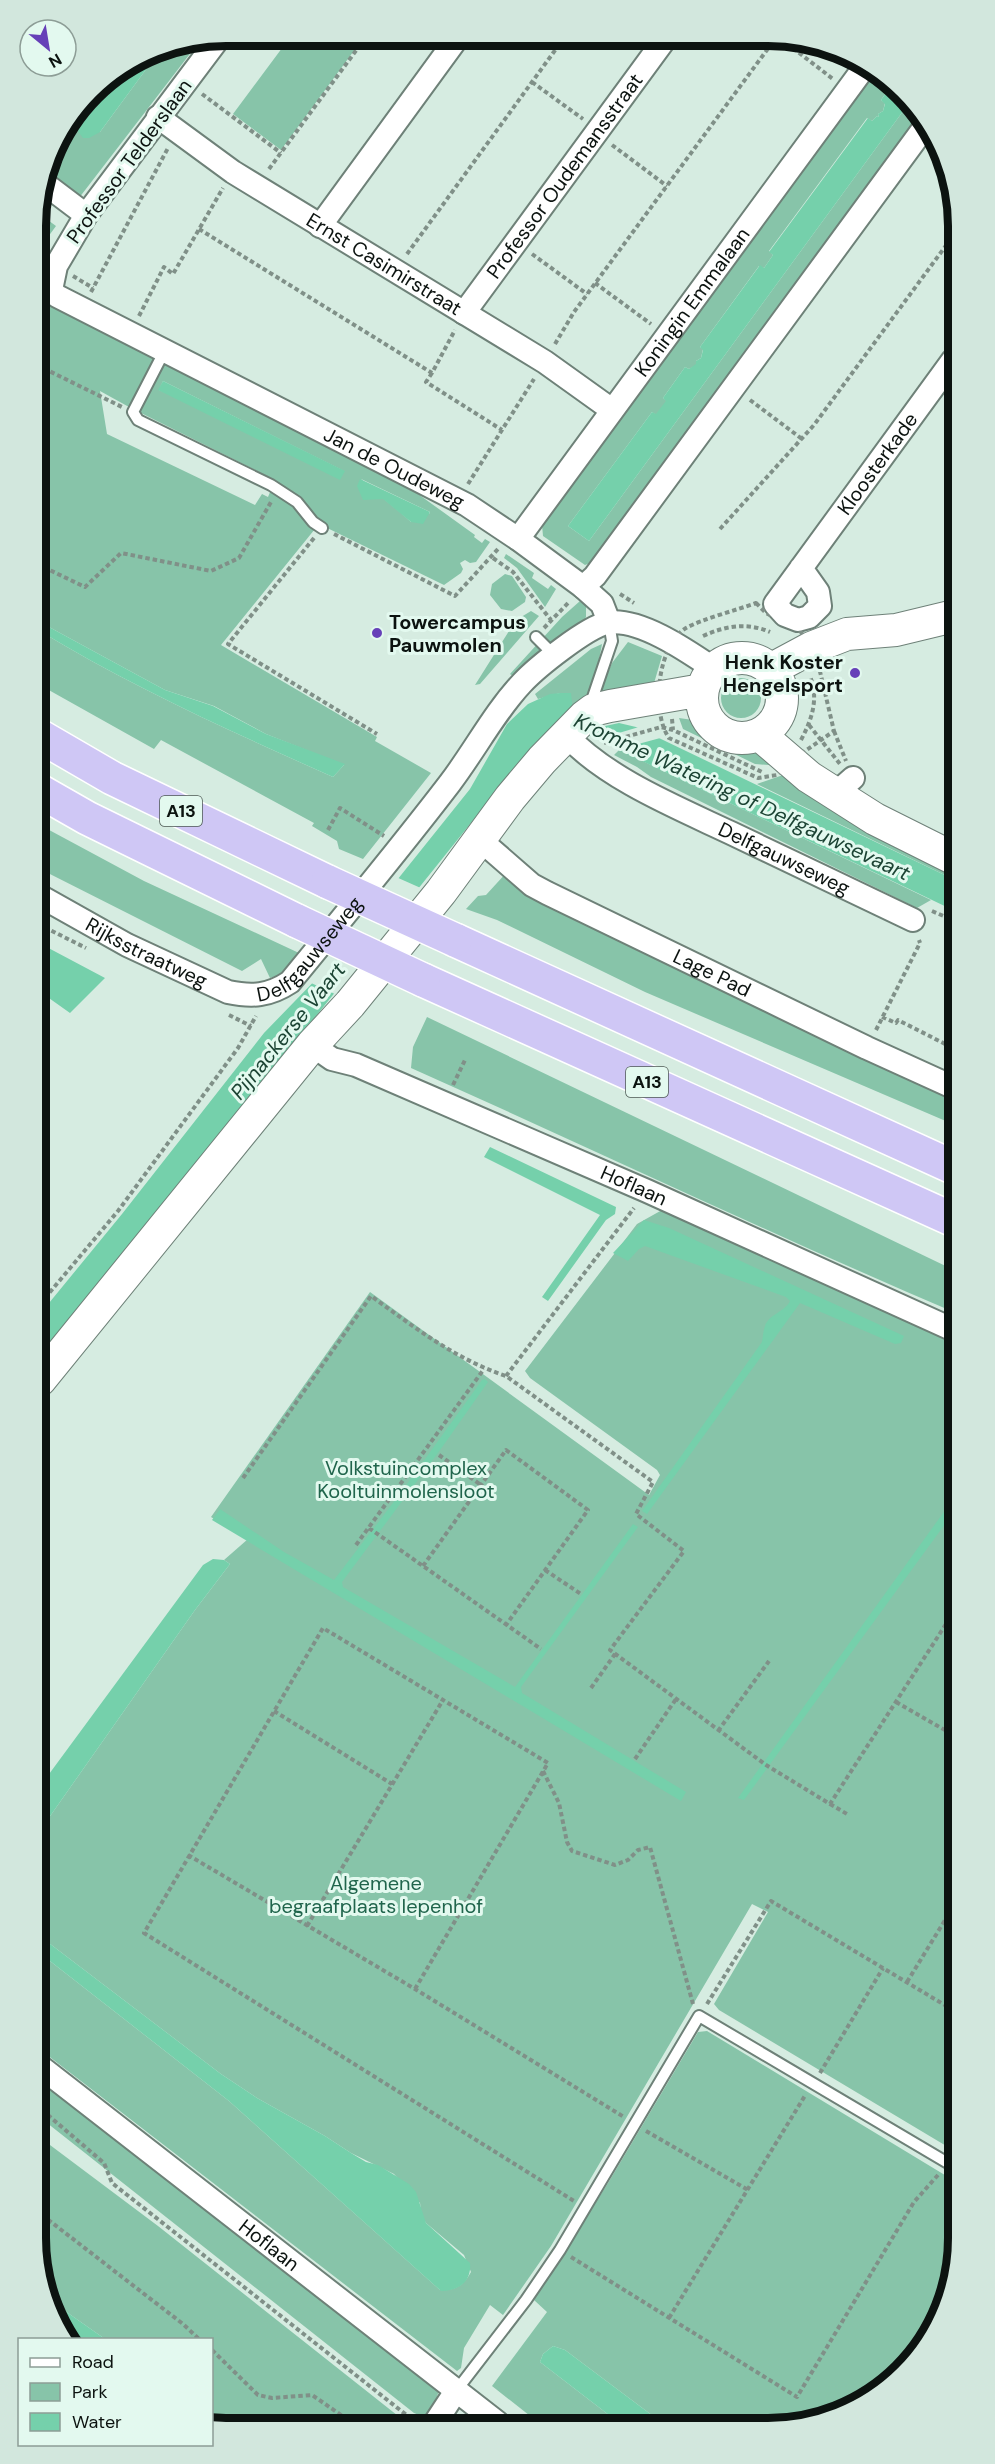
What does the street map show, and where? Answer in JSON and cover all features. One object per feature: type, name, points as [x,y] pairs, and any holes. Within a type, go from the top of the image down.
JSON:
[{"type":"highway","name":"A13","points":[[47,740],[112,778],[328,882],[948,1164]]},
{"type":"highway","name":"A13","points":[[47,795],[87,818],[297,921],[948,1217]]},
{"type":"highway","name":"A13","points":[[875,1132],[948,1150]]},
{"type":"highway","name":"A13","points":[[871,1183],[948,1235]]},
{"type":"street","points":[[320,226],[452,46]]},
{"type":"street","name":"Professor Oudemansstraat","points":[[464,314],[660,46]]},
{"type":"street","name":"Professor Telderslaan","points":[[51,290],[56,266],[86,215],[212,47]]},
{"type":"street","name":"Koningin Emmalaan","points":[[514,536],[612,410],[860,73]]},
{"type":"street","name":"Ernst Casimirstraat","points":[[158,117],[256,187],[545,362],[612,410]]},
{"type":"street","points":[[583,587],[595,576],[921,132]]},
{"type":"street","points":[[51,189],[86,215]]},
{"type":"street","name":"Jan de Oudeweg","points":[[51,290],[57,296],[82,309],[458,500],[514,536],[583,587],[602,604],[609,622]]},
{"type":"street","name":"Kloosterkade","points":[[801,568],[948,367]]},
{"type":"street","points":[[609,622],[636,627],[674,643],[706,690],[713,727],[721,733],[740,739],[815,656],[847,634],[896,630],[948,617]]},
{"type":"street","name":"Delfgauwseweg","points":[[261,995],[276,991],[290,982],[452,780],[505,703],[524,681],[592,627],[609,622]]},
{"type":"street","points":[[46,1372],[312,1045],[350,1004],[441,892],[478,838],[510,798],[579,722],[624,705],[642,710],[660,719],[706,690],[725,662],[739,658],[759,662],[772,702],[809,777],[845,786],[875,819],[948,856]]},
{"type":"street","name":"Delfgauwseweg","points":[[579,722],[580,751],[648,792],[913,921]]},
{"type":"street","name":"Lage Pad","points":[[478,838],[532,885],[867,1048],[948,1085]]},
{"type":"street","name":"Rijksstraatweg","points":[[47,900],[127,945],[228,992],[247,996],[261,995]]},
{"type":"street","name":"Hoflaan","points":[[312,1045],[332,1059],[356,1065],[647,1191],[948,1327]]},
{"type":"street","name":"Hoflaan","points":[[46,2071],[491,2418]]},
{"type":"street","points":[[438,2418],[456,2391]]},
{"type":"lane","points":[[165,350],[133,412],[138,420],[278,489],[297,502],[313,522],[322,528]]},
{"type":"lane","points":[[579,722],[593,697],[612,641],[609,622]]},
{"type":"lane","points":[[536,637],[555,657]]},
{"type":"lane","points":[[456,2391],[560,2250],[699,2016],[948,2162]]},
{"type":"path","points":[[256,187],[359,46]]},
{"type":"path","points":[[394,271],[558,46]]},
{"type":"path","points":[[458,500],[574,312],[770,46]]},
{"type":"path","points":[[793,48],[848,89]]},
{"type":"path","points":[[185,82],[281,153]]},
{"type":"path","points":[[532,82],[667,186]]},
{"type":"path","points":[[82,309],[177,131]]},
{"type":"path","points":[[130,333],[164,267],[173,273],[233,172]]},
{"type":"path","points":[[199,229],[432,373]]},
{"type":"path","points":[[516,242],[587,294]]},
{"type":"path","points":[[720,529],[802,438],[948,243]]},
{"type":"path","points":[[595,284],[667,335]]},
{"type":"path","points":[[464,314],[426,382],[502,430]]},
{"type":"path","points":[[47,369],[133,412]]},
{"type":"path","points":[[733,387],[802,438]]},
{"type":"path","points":[[47,568],[85,587],[121,553],[211,571],[239,558],[261,523],[278,489]]},
{"type":"path","points":[[377,734],[228,645],[322,528],[455,596],[514,536]]},
{"type":"path","points":[[492,558],[513,572],[551,620]]},
{"type":"path","points":[[834,731],[777,776],[758,778],[669,738],[660,719],[663,664],[674,643],[686,629],[756,603],[766,613],[799,629],[815,656],[834,731],[845,786]]},
{"type":"path","points":[[702,636],[719,628],[753,626]]},
{"type":"path","points":[[602,743],[660,719]]},
{"type":"path","points":[[328,830],[340,808],[386,838]]},
{"type":"path","points":[[867,1048],[920,943],[913,921]]},
{"type":"path","name":"Rijksstraatweg","points":[[47,928],[88,950]]},
{"type":"path","name":"Delfgauwseweg","points":[[46,1296],[118,1211],[207,1092],[251,1026],[259,1011],[261,995]]},
{"type":"path","points":[[882,1017],[896,1023],[898,1020],[948,1045]]},
{"type":"path","points":[[454,1084],[466,1058]]},
{"type":"path","points":[[506,1376],[647,1191]]},
{"type":"path","points":[[243,1478],[371,1296],[438,1344],[484,1369],[506,1376],[653,1482],[636,1514],[684,1551],[610,1650],[766,1765],[847,1814]]},
{"type":"path","points":[[356,1545],[484,1369]]},
{"type":"path","points":[[423,1566],[506,1450],[588,1510],[506,1625]]},
{"type":"path","points":[[439,1455],[481,1485]]},
{"type":"path","points":[[369,1528],[541,1649]]},
{"type":"path","points":[[545,1570],[581,1594]]},
{"type":"path","points":[[830,1804],[948,1621]]},
{"type":"path","points":[[415,1989],[548,1763],[323,1628],[144,1933],[585,2208]]},
{"type":"path","points":[[591,1688],[615,1654]]},
{"type":"path","points":[[718,1731],[769,1660]]},
{"type":"path","points":[[634,1759],[676,1699]]},
{"type":"path","points":[[307,1926],[442,1700]]},
{"type":"path","points":[[896,1702],[948,1732]]},
{"type":"path","points":[[274,1711],[392,1784]]},
{"type":"path","points":[[543,1771],[559,1803],[567,1842],[572,1851],[615,1865],[628,1860],[638,1850],[650,1847],[690,2000],[699,2016],[771,1901],[948,2007]]},
{"type":"path","points":[[188,1855],[748,2190]]},
{"type":"path","points":[[907,1982],[948,1915]]},
{"type":"path","points":[[669,2318],[883,1968]]},
{"type":"path","points":[[46,2113],[104,2163],[112,2183],[411,2418]]},
{"type":"path","points":[[560,2250],[796,2397],[914,2202],[948,2171]]},
{"type":"path","points":[[46,2218],[198,2338]]},
{"type":"path","points":[[213,2351],[258,2395],[272,2398],[312,2395],[345,2418]]},
{"type":"green space","points":[[284,46],[357,46],[281,150],[233,114]]},
{"type":"green space","points":[[193,50],[79,198],[53,179],[60,158],[81,121],[100,132],[150,64]]},
{"type":"green space","points":[[870,79],[878,84],[887,91],[881,100],[885,103],[883,111],[878,114],[879,117],[877,116],[872,121],[867,118],[769,251],[773,255],[764,268],[759,266],[700,347],[703,349],[701,358],[696,361],[697,365],[689,369],[685,367],[663,398],[667,401],[656,415],[652,412],[568,526],[589,541],[904,109],[915,124],[593,562],[585,565],[543,536],[542,525]]},
{"type":"green space","points":[[47,219],[56,226],[47,238]]},
{"type":"green space","points":[[47,297],[157,354],[129,407],[100,391],[107,434],[255,505],[262,494],[268,497],[275,480],[139,412],[163,363],[400,481],[475,535],[474,537],[482,543],[485,539],[490,542],[476,562],[470,563],[465,560],[460,563],[463,569],[461,573],[444,585],[319,524],[221,645],[377,737],[375,741],[431,773],[363,859],[339,849],[337,841],[312,826],[314,823],[161,740],[154,749],[47,689],[47,635],[146,690],[333,777],[344,765],[266,734],[214,706],[165,690],[47,626]],"holes":[[[163,381],[344,471],[159,390]],[[361,479],[430,512],[411,522]]]},
{"type":"green space","points":[[506,554],[534,573],[532,578],[548,589],[551,585],[556,589],[545,607],[517,568],[504,558]]},
{"type":"green space","points":[[505,574],[512,576],[526,597],[525,602],[512,611],[501,609],[490,595],[492,584]]},
{"type":"green space","points":[[580,601],[586,606],[586,617],[581,625],[514,677],[510,674],[562,617]]},
{"type":"green space","points":[[531,611],[539,616],[480,684],[475,685],[509,631],[503,628]]},
{"type":"green space","points":[[628,642],[662,656],[652,690],[598,696],[612,663]]},
{"type":"green space","points":[[602,644],[593,679],[586,696],[575,711],[560,693],[538,699],[535,694],[591,649]]},
{"type":"green space","points":[[741,678],[755,684],[761,698],[755,712],[741,718],[727,712],[721,698],[727,684]]},
{"type":"green space","points":[[679,718],[693,720],[710,736],[724,743],[752,747],[777,760],[769,765],[755,764],[683,729]]},
{"type":"green space","points":[[619,750],[931,900],[917,908],[651,777],[614,755]]},
{"type":"green space","points":[[786,774],[948,867],[948,877],[757,784]]},
{"type":"green space","points":[[47,829],[144,881],[299,953],[279,975],[270,978],[261,959],[242,971],[47,872]]},
{"type":"green space","points":[[507,872],[948,1093],[948,1122],[645,992],[497,920],[466,909],[478,896],[486,895]]},
{"type":"green space","points":[[427,1017],[948,1267],[948,1309],[411,1068],[413,1047]]},
{"type":"green space","points":[[662,1210],[948,1337],[948,2147],[719,2010],[714,2004],[768,1912],[752,1904],[551,2246],[503,2315],[490,2305],[464,2348],[461,2368],[457,2371],[46,2054],[46,1958],[229,2101],[440,2290],[459,2286],[471,2272],[464,2255],[426,2223],[422,2216],[420,2203],[394,2174],[351,2153],[257,2098],[221,2074],[46,1941],[46,1822],[230,1564],[224,1560],[248,1539],[211,1517],[370,1292],[649,1495],[660,1475],[657,1470],[530,1378],[525,1371],[637,1224]]},
{"type":"green space","points":[[707,2031],[948,2177],[948,2249],[945,2272],[935,2306],[918,2337],[887,2373],[858,2393],[837,2404],[815,2411],[768,2418],[656,2418],[565,2350],[553,2346],[543,2354],[540,2362],[613,2418],[533,2418],[492,2386],[547,2312],[534,2300],[608,2183],[698,2032]]},
{"type":"green space","points":[[46,2079],[441,2385],[434,2405],[424,2417],[414,2413],[46,2122]]},
{"type":"green space","points":[[46,2142],[158,2226],[401,2418],[213,2417],[213,2338],[104,2338],[61,2308],[53,2284],[46,2237]]},
{"type":"water","points":[[150,64],[100,132],[89,138],[83,138],[77,130],[84,117],[99,99],[127,77]]},
{"type":"water","points":[[887,91],[904,109],[589,541],[568,526],[652,412],[656,414],[666,401],[663,398],[685,367],[689,369],[701,358],[703,350],[700,347],[760,265],[764,268],[773,255],[769,252],[868,118],[872,121],[877,116],[879,117],[878,114],[883,111],[885,104],[881,100]]},
{"type":"water","points":[[163,381],[345,471],[340,480],[158,390]]},
{"type":"water","points":[[360,479],[430,512],[423,524],[411,522],[383,499],[363,500],[357,486]]},
{"type":"water","points":[[47,626],[165,690],[213,706],[266,734],[345,764],[333,777],[146,690],[47,635]]},
{"type":"water","points":[[571,693],[573,711],[605,726],[619,723],[636,727],[948,877],[948,908],[563,723],[535,743],[46,1348],[46,1306],[264,1033],[325,970],[470,789],[507,724],[528,704],[550,694]]},
{"type":"water","points":[[47,947],[105,978],[70,1013],[47,996]]},
{"type":"water","points":[[490,1147],[616,1207],[615,1214],[606,1220],[548,1301],[542,1297],[600,1215],[484,1157]]},
{"type":"water","points":[[644,1220],[669,1228],[904,1336],[901,1343],[895,1344],[800,1303],[647,1514],[642,1511],[762,1342],[767,1322],[790,1301],[786,1297],[645,1246],[628,1261],[613,1253]]},
{"type":"water","points":[[485,1379],[488,1382],[342,1582],[343,1587],[515,1687],[633,1524],[638,1527],[521,1687],[522,1693],[686,1792],[681,1801],[212,1520],[220,1509],[284,1552],[334,1580]]},
{"type":"water","points":[[948,1506],[948,1520],[744,1800],[738,1798]]},
{"type":"water","points":[[213,1559],[224,1560],[230,1564],[46,1822],[46,1778],[203,1565]]},
{"type":"water","points":[[46,1941],[221,2074],[257,2098],[366,2162],[378,2165],[409,2184],[416,2192],[426,2223],[470,2263],[469,2275],[463,2284],[447,2291],[441,2291],[229,2101],[46,1958]]},
{"type":"water","points":[[61,2308],[104,2338],[78,2338]]},
{"type":"water","points":[[553,2346],[565,2350],[656,2418],[613,2418],[540,2362],[543,2354]]},
{"type":"pier","points":[[644,727],[664,737],[616,750],[595,740]]},
{"type":"pier","points":[[396,877],[423,889],[337,995],[309,982]]},
{"type":"place","name":"Towercampus Pauwmolen","points":[[377,633]]},
{"type":"place","name":"Henk Koster Hengelsport","points":[[855,673]]},
{"type":"water label","name":"Kromme Watering of Delfgauwsevaart","points":[[742,797]]},
{"type":"water label","name":"Pijnackerse Vaart","points":[[288,1031]]},
{"type":"park label","name":"Volkstuincomplex Kooltuinmolensloot","points":[[406,1480]]},
{"type":"park label","name":"Algemene begraafplaats Iepenhof","points":[[376,1894]]}]
